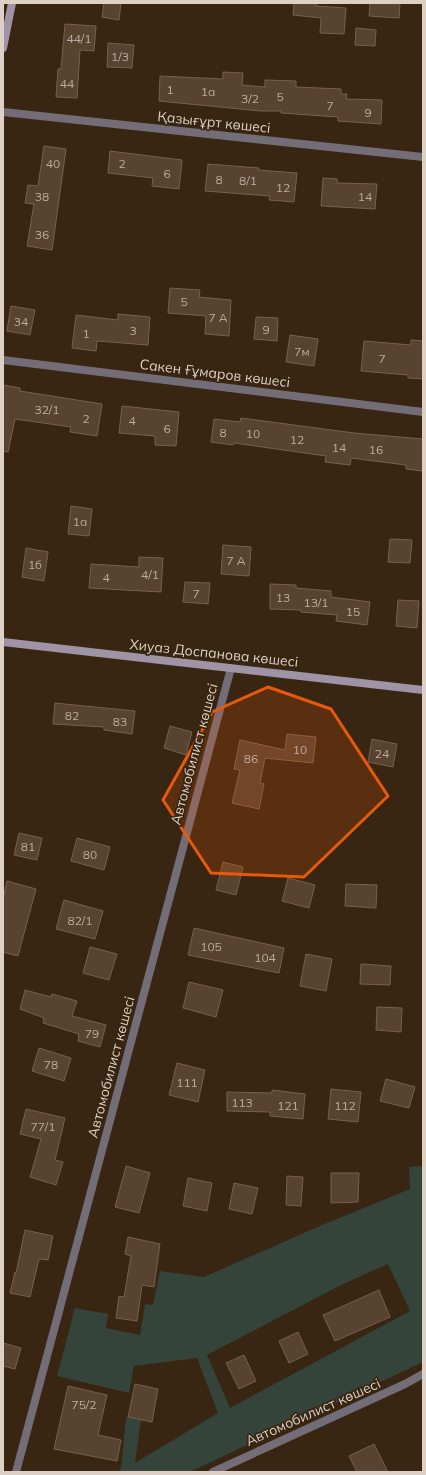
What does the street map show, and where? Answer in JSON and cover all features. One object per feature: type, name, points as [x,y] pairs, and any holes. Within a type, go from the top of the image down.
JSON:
[{"type":"main road","points":[[3,48],[12,3]]},
{"type":"main road","name":"Хиуаз Доспанова көшесі","points":[[3,642],[423,690]]},
{"type":"street","name":"Қазығұрт көшесі","points":[[3,112],[423,157]]},
{"type":"street","name":"Сакен Ғұмаров көшесі","points":[[3,360],[423,412]]},
{"type":"street","name":"Автомобилист көшесі","points":[[16,1472],[231,668]]},
{"type":"street","name":"Автомобилист көшесі","points":[[213,1472],[405,1384],[423,1374]]},
{"type":"highlighted area","points":[[268,687],[331,709],[388,796],[304,877],[211,873],[163,800],[212,712]]},
{"type":"green space","points":[[423,1166],[423,1362],[190,1472],[116,1472],[121,1469],[126,1417],[141,1420],[135,1463],[218,1413],[197,1358],[134,1366],[129,1393],[57,1376],[75,1308],[108,1314],[106,1328],[140,1335],[145,1304],[153,1305],[160,1271],[204,1277],[322,1225],[410,1189],[409,1167]],"holes":[[[388,1264],[410,1311],[230,1408],[207,1355],[341,1285]]]},
{"type":"building","points":[[104,3],[121,3],[119,20],[102,17]]},
{"type":"building","points":[[294,3],[316,3],[316,6],[346,8],[344,34],[320,33],[321,18],[293,15]]},
{"type":"building","points":[[370,3],[400,3],[399,18],[369,16]]},
{"type":"building","points":[[65,24],[96,26],[94,51],[80,50],[77,98],[56,97],[58,69],[61,69]]},
{"type":"building","points":[[356,28],[376,30],[375,46],[355,45]]},
{"type":"building","points":[[108,43],[134,45],[132,68],[107,67]]},
{"type":"building","points":[[223,72],[243,73],[242,85],[265,87],[265,80],[296,81],[296,87],[341,89],[341,94],[347,94],[346,99],[382,100],[381,124],[338,121],[338,117],[281,113],[281,111],[260,111],[159,101],[160,76],[223,79]]},
{"type":"building","points":[[44,146],[66,149],[52,250],[27,246],[34,204],[25,203],[28,185],[38,186]]},
{"type":"building","points":[[110,151],[182,160],[179,189],[152,186],[153,178],[108,173]]},
{"type":"building","points":[[208,164],[297,173],[294,202],[269,200],[270,196],[205,191]]},
{"type":"building","points":[[323,178],[337,179],[337,183],[377,184],[375,209],[321,206]]},
{"type":"building","points":[[170,288],[200,290],[199,297],[231,300],[229,336],[205,334],[206,316],[168,313]]},
{"type":"building","points":[[11,306],[35,310],[30,335],[7,331]]},
{"type":"building","points":[[118,314],[150,317],[148,345],[97,341],[96,351],[72,348],[76,315],[118,320]]},
{"type":"building","points":[[256,317],[278,318],[277,341],[254,339]]},
{"type":"building","points":[[290,335],[318,339],[314,366],[286,362]]},
{"type":"building","points":[[411,340],[423,341],[423,379],[408,378],[408,375],[361,371],[364,341],[411,345]]},
{"type":"building","points":[[3,385],[20,388],[20,391],[102,404],[97,436],[70,432],[71,427],[15,419],[8,452],[3,451]]},
{"type":"building","points":[[122,406],[179,412],[176,446],[155,445],[155,436],[119,433]]},
{"type":"building","points":[[241,418],[354,433],[423,439],[423,471],[406,469],[406,465],[351,458],[350,465],[325,462],[326,456],[234,443],[233,445],[211,442],[214,419],[240,422]]},
{"type":"building","points":[[71,506],[92,509],[89,536],[68,534]]},
{"type":"building","points":[[390,539],[412,540],[410,563],[388,562]]},
{"type":"building","points":[[223,545],[251,547],[249,576],[221,574]]},
{"type":"building","points":[[26,548],[48,552],[44,581],[22,577]]},
{"type":"building","points":[[139,557],[163,558],[161,592],[89,588],[91,564],[139,567]]},
{"type":"building","points":[[185,582],[210,583],[208,604],[183,602]]},
{"type":"building","points":[[270,584],[296,585],[296,588],[331,591],[331,597],[370,602],[367,625],[336,621],[337,615],[301,612],[301,610],[270,609]]},
{"type":"building","points":[[398,600],[419,601],[417,628],[396,626]]},
{"type":"building","points":[[55,703],[135,711],[132,734],[104,730],[104,727],[53,724]]},
{"type":"building","points":[[170,726],[192,732],[186,755],[164,748]]},
{"type":"building","points":[[287,734],[316,737],[313,763],[265,758],[260,783],[264,784],[259,809],[232,803],[240,770],[234,769],[240,740],[285,750]]},
{"type":"building","points":[[372,739],[397,744],[393,767],[368,762]]},
{"type":"building","points":[[19,833],[42,838],[37,860],[14,855]]},
{"type":"building","points":[[77,838],[110,847],[104,870],[71,861]]},
{"type":"building","points":[[223,862],[243,867],[236,895],[216,890]]},
{"type":"building","points":[[288,878],[315,885],[309,908],[282,901]]},
{"type":"building","points":[[7,881],[36,889],[18,956],[3,952],[3,899]]},
{"type":"building","points":[[346,884],[377,885],[376,908],[345,906]]},
{"type":"building","points":[[64,900],[103,911],[95,939],[56,929]]},
{"type":"building","points":[[194,928],[284,948],[279,973],[188,955]]},
{"type":"building","points":[[90,947],[117,954],[109,980],[83,973]]},
{"type":"building","points":[[306,954],[332,959],[326,991],[300,986]]},
{"type":"building","points":[[361,964],[391,966],[390,985],[360,984]]},
{"type":"building","points":[[189,982],[223,990],[216,1017],[183,1008]]},
{"type":"building","points":[[25,990],[51,997],[52,994],[77,1001],[72,1016],[106,1025],[100,1047],[78,1041],[79,1034],[43,1023],[44,1018],[20,1009]]},
{"type":"building","points":[[377,1007],[402,1008],[401,1032],[376,1030]]},
{"type":"building","points":[[39,1048],[71,1058],[64,1081],[32,1071]]},
{"type":"building","points":[[177,1063],[205,1070],[198,1102],[169,1095]]},
{"type":"building","points":[[386,1079],[415,1087],[409,1108],[380,1101]]},
{"type":"building","points":[[331,1089],[361,1092],[358,1122],[328,1119]]},
{"type":"building","points":[[272,1090],[305,1094],[303,1119],[270,1116],[270,1112],[227,1111],[227,1092],[272,1093]]},
{"type":"building","points":[[26,1109],[65,1118],[55,1160],[63,1162],[56,1185],[30,1177],[41,1139],[20,1134]]},
{"type":"building","points":[[126,1166],[150,1173],[139,1213],[115,1207]]},
{"type":"building","points":[[331,1173],[359,1173],[358,1202],[331,1203]]},
{"type":"building","points":[[287,1176],[303,1177],[301,1206],[286,1205]]},
{"type":"building","points":[[188,1178],[212,1183],[207,1211],[183,1206]]},
{"type":"building","points":[[234,1183],[258,1188],[252,1214],[229,1209]]},
{"type":"building","points":[[25,1230],[53,1236],[48,1260],[39,1259],[30,1297],[10,1293],[15,1272],[16,1273]]},
{"type":"building","points":[[128,1237],[160,1244],[154,1287],[142,1285],[137,1321],[116,1318],[119,1296],[124,1297],[131,1256],[125,1254]]},
{"type":"building","points":[[379,1290],[390,1317],[335,1341],[323,1315]]},
{"type":"building","points":[[298,1332],[308,1354],[289,1363],[279,1341]]},
{"type":"building","points":[[3,1343],[21,1348],[15,1369],[3,1366]]},
{"type":"building","points":[[244,1355],[256,1381],[239,1389],[226,1363]]},
{"type":"building","points":[[135,1384],[158,1389],[152,1422],[128,1417]]},
{"type":"building","points":[[68,1386],[107,1395],[98,1435],[121,1440],[117,1461],[54,1449]]},
{"type":"building","points":[[374,1444],[388,1472],[357,1472],[349,1456]]}]
